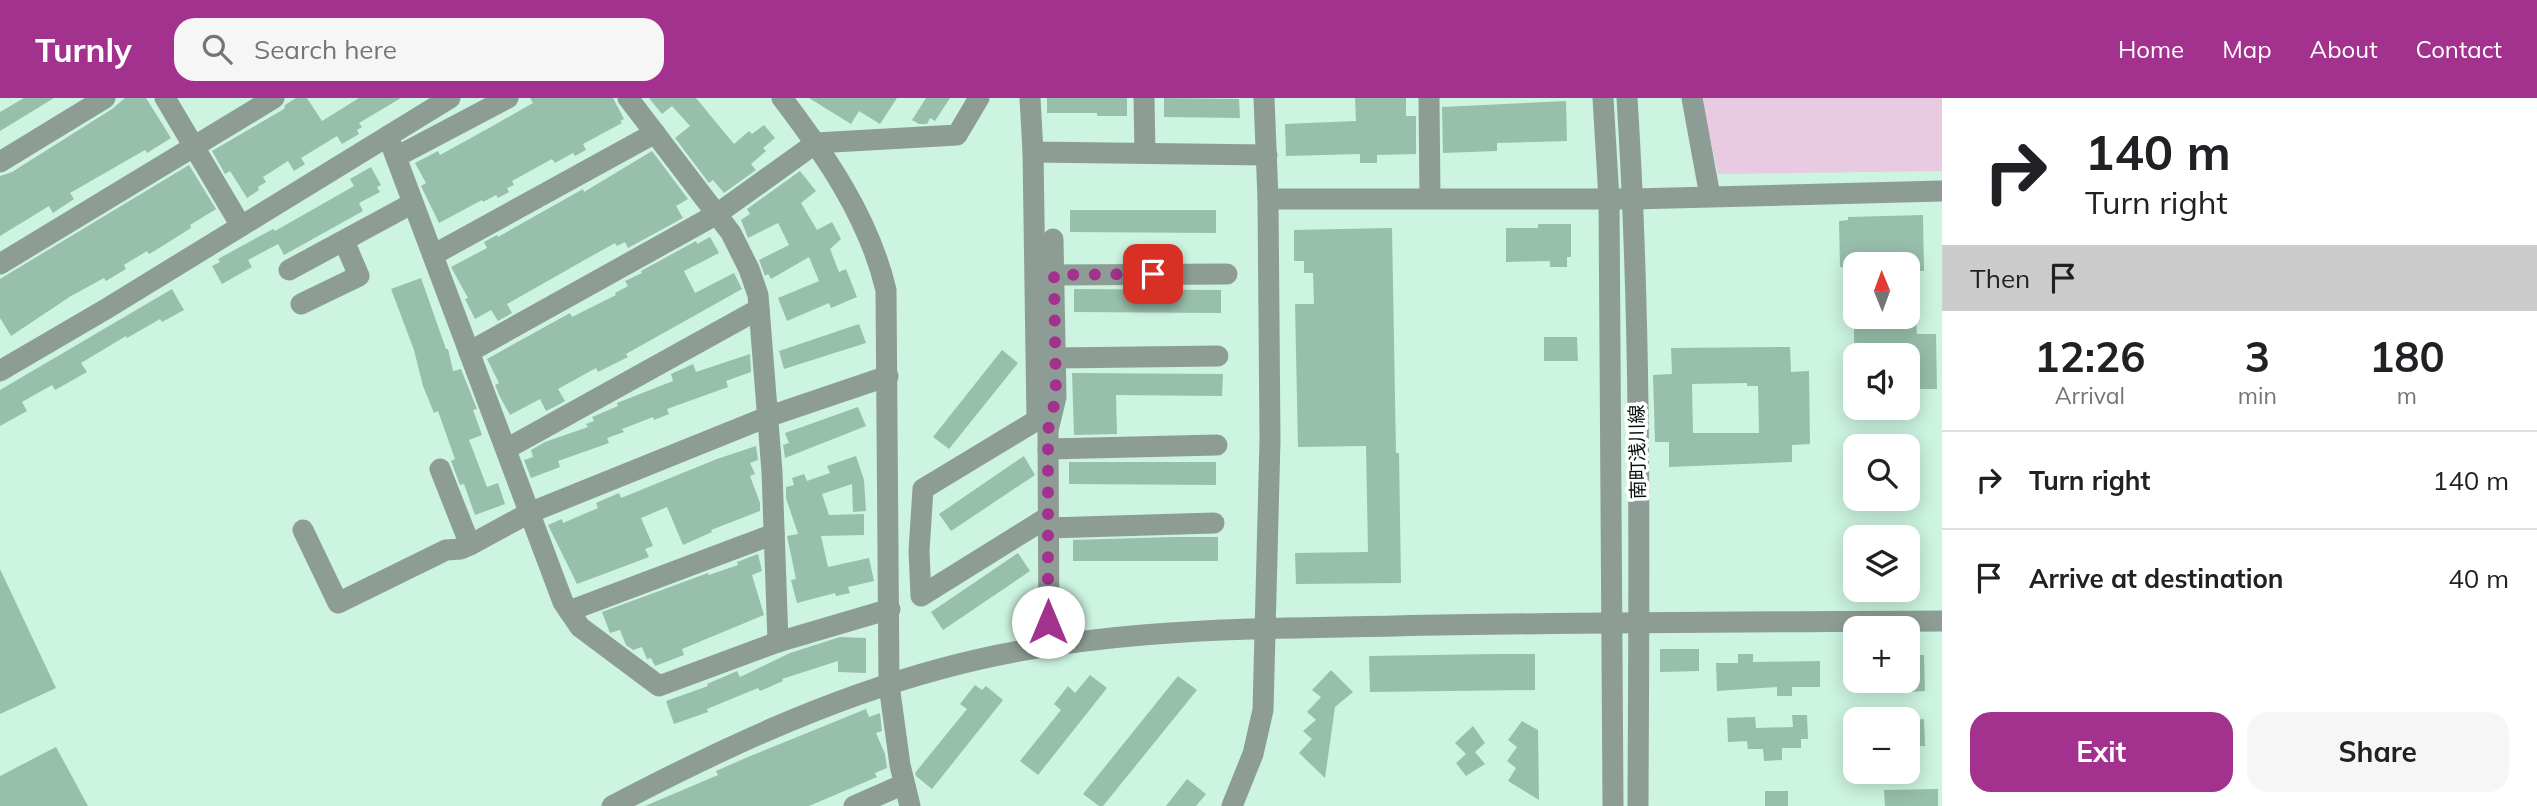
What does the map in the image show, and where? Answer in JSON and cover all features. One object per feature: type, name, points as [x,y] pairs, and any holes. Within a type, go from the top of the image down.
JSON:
[{"type":"street","points":[[0,162],[105,98]]},
{"type":"street","points":[[164,98],[241,226]]},
{"type":"street","points":[[0,264],[274,98]]},
{"type":"street","points":[[0,371],[450,98]]},
{"type":"street","points":[[396,157],[508,98]]},
{"type":"street","points":[[628,98],[731,233],[749,269],[758,295],[774,534],[778,642]]},
{"type":"street","points":[[782,98],[816,143],[854,205],[880,264],[886,290],[890,685],[904,783],[910,806]]},
{"type":"street","points":[[469,352],[718,214],[816,143],[957,135],[979,98]]},
{"type":"street","points":[[1030,98],[1043,421],[1048,449],[1049,645]]},
{"type":"street","points":[[1144,98],[1145,153]]},
{"type":"street","points":[[1232,806],[1253,754],[1263,710],[1270,440],[1268,199],[1264,98]]},
{"type":"street","points":[[1429,98],[1430,198]]},
{"type":"street","name":"南町浅川線","points":[[1603,98],[1609,199],[1613,806]]},
{"type":"street","name":"南町浅川線","points":[[1627,98],[1633,199],[1639,622],[1638,806]]},
{"type":"street","points":[[1692,98],[1710,197]]},
{"type":"street","points":[[433,255],[655,134]]},
{"type":"street","points":[[388,136],[563,602],[580,627],[659,686],[778,642],[890,608]]},
{"type":"street","points":[[1033,152],[1267,155]]},
{"type":"street","points":[[1268,199],[1633,199],[1942,191]]},
{"type":"street","points":[[289,270],[414,203]]},
{"type":"street","points":[[1053,239],[1056,397],[1043,421],[923,489],[919,551],[921,596],[1048,522],[1214,523]]},
{"type":"street","points":[[301,304],[359,276],[344,241]]},
{"type":"street","points":[[1054,275],[1227,274]]},
{"type":"street","points":[[506,449],[759,309]]},
{"type":"street","points":[[1055,358],[1218,356]]},
{"type":"street","points":[[303,530],[338,603],[446,550],[470,545],[529,513],[767,417],[888,376]]},
{"type":"street","points":[[1048,449],[1217,445]]},
{"type":"street","points":[[440,468],[470,545]]},
{"type":"street","points":[[569,611],[774,534]]},
{"type":"street","points":[[612,806],[745,740],[820,709],[940,668],[1049,645],[1189,630],[1611,622],[1942,621]]},
{"type":"street","points":[[854,806],[904,783]]},
{"type":"shaded area","points":[[1701,98],[1942,98],[1942,171],[1718,174]]},
{"type":"building","points":[[24,98],[54,98],[0,131],[0,112]]},
{"type":"building","points":[[125,98],[146,98],[171,138],[70,193],[74,199],[53,213],[49,206],[0,236],[0,176],[12,172]]},
{"type":"building","points":[[296,98],[307,98],[322,121],[359,98],[401,98],[359,123],[362,127],[357,130],[359,134],[342,144],[337,136],[301,158],[305,164],[294,171],[288,161],[263,177],[266,182],[247,198],[230,171],[225,174],[212,151],[284,109],[285,105]]},
{"type":"building","points":[[530,98],[613,98],[624,119],[620,121],[622,123],[583,144],[586,150],[575,156],[573,153],[555,163],[552,159],[512,181],[514,185],[507,188],[509,192],[498,198],[496,195],[483,202],[482,200],[439,223],[421,186],[426,183],[415,163],[438,151],[440,155],[489,128],[533,103]]},
{"type":"building","points":[[649,98],[696,98],[734,144],[749,131],[752,134],[764,125],[775,138],[763,148],[766,151],[751,164],[756,170],[724,193],[713,180],[709,183],[675,138],[690,126],[672,106],[662,114]]},
{"type":"building","points":[[809,98],[897,98],[880,124],[859,111],[851,124]]},
{"type":"building","points":[[926,98],[950,98],[935,121],[930,118],[927,124],[919,124],[912,120]]},
{"type":"building","points":[[1047,98],[1127,98],[1127,116],[1047,113]]},
{"type":"building","points":[[1164,98],[1239,99],[1240,118],[1164,117]]},
{"type":"building","points":[[1355,98],[1406,98],[1406,116],[1416,116],[1416,154],[1377,155],[1377,163],[1360,163],[1360,154],[1286,156],[1285,124],[1356,121]]},
{"type":"building","points":[[1566,101],[1567,141],[1497,143],[1497,151],[1443,153],[1442,107]]},
{"type":"building","points":[[652,151],[688,199],[676,206],[683,218],[628,248],[625,242],[617,246],[615,243],[507,304],[512,313],[498,321],[491,310],[475,319],[465,299],[468,298],[451,267],[487,248],[484,242],[497,235],[498,237],[583,189],[584,192]]},
{"type":"building","points":[[189,165],[216,209],[156,250],[149,254],[147,251],[124,265],[126,269],[71,296],[11,336],[0,318],[0,279]]},
{"type":"building","points":[[371,167],[381,185],[377,187],[380,192],[359,203],[363,211],[284,255],[278,244],[248,260],[252,267],[222,284],[212,266],[220,262],[218,259],[273,229],[275,231],[354,186],[350,179]]},
{"type":"building","points":[[800,171],[816,191],[801,203],[817,230],[832,222],[841,239],[830,249],[839,272],[846,269],[857,297],[831,308],[829,303],[787,321],[778,298],[819,281],[809,257],[771,279],[768,274],[765,276],[759,260],[789,245],[778,223],[748,238],[741,220],[750,214],[747,209]]},
{"type":"building","points":[[1070,210],[1216,210],[1216,233],[1070,232]]},
{"type":"building","points":[[1923,215],[1924,271],[1920,271],[1920,252],[1843,252],[1843,267],[1840,267],[1839,221],[1848,220],[1848,217]]},
{"type":"building","points":[[1538,224],[1571,224],[1571,257],[1567,257],[1567,267],[1550,267],[1550,261],[1506,262],[1506,228],[1538,228]]},
{"type":"building","points":[[1392,228],[1401,583],[1296,584],[1295,553],[1368,552],[1366,446],[1298,447],[1295,304],[1314,304],[1313,273],[1304,273],[1304,261],[1294,261],[1294,230]]},
{"type":"building","points":[[710,237],[719,253],[684,271],[695,293],[734,273],[742,289],[626,354],[628,357],[598,372],[596,368],[558,389],[565,401],[556,406],[546,411],[540,399],[510,415],[495,385],[499,383],[487,359],[570,313],[572,317],[616,295],[615,293],[628,286],[625,281],[642,273],[641,271],[696,241],[697,244]]},
{"type":"building","points":[[421,278],[448,349],[453,371],[461,369],[477,409],[473,410],[482,435],[469,440],[487,487],[498,483],[505,504],[475,515],[464,484],[460,485],[451,461],[455,459],[438,411],[434,413],[423,386],[414,350],[391,289]]},
{"type":"building","points":[[172,289],[184,310],[162,322],[160,319],[127,338],[126,336],[81,363],[87,372],[55,390],[52,385],[22,402],[27,411],[0,426],[0,390]]},
{"type":"building","points":[[1074,289],[1221,290],[1221,313],[1074,312]]},
{"type":"building","points":[[859,324],[866,343],[784,369],[779,351]]},
{"type":"building","points":[[1854,329],[1917,329],[1917,334],[1936,334],[1937,389],[1920,389],[1920,343],[1854,343]]},
{"type":"building","points":[[1544,337],[1577,337],[1578,361],[1544,361]]},
{"type":"building","points":[[1790,347],[1791,372],[1809,371],[1810,444],[1792,445],[1792,462],[1669,467],[1669,442],[1655,442],[1653,375],[1672,374],[1671,348]],"holes":[[[1747,383],[1747,386],[1758,386],[1759,433],[1693,433],[1692,384]]]},
{"type":"building","points":[[1002,350],[1018,363],[949,449],[933,437]]},
{"type":"building","points":[[750,354],[751,372],[726,381],[728,387],[667,409],[669,414],[654,420],[653,417],[622,429],[624,432],[607,438],[609,443],[558,461],[560,467],[531,478],[524,460],[533,457],[531,450],[545,442],[588,427],[586,424],[594,421],[592,417],[618,406],[617,403],[673,381],[671,374],[693,364],[696,372]]},
{"type":"building","points":[[1072,373],[1223,374],[1222,396],[1116,395],[1117,434],[1074,435]]},
{"type":"building","points":[[858,407],[866,426],[785,458],[783,445],[789,443],[785,433]]},
{"type":"building","points":[[756,446],[758,460],[750,463],[755,474],[750,476],[760,503],[760,511],[711,530],[712,532],[683,545],[667,507],[641,518],[653,546],[645,549],[649,557],[577,584],[548,525],[562,519],[563,523],[598,508],[596,503],[619,493],[621,498]]},
{"type":"building","points":[[856,456],[864,480],[866,511],[853,512],[852,484],[822,494],[829,515],[864,514],[864,535],[821,536],[828,567],[869,558],[874,581],[848,587],[850,593],[836,596],[835,593],[797,603],[791,580],[796,579],[787,536],[798,534],[786,498],[786,487],[794,485],[792,478],[804,474],[807,481],[830,473],[827,466]]},
{"type":"building","points":[[1024,456],[1035,475],[951,531],[939,514]]},
{"type":"building","points":[[1069,462],[1216,462],[1216,485],[1069,484]]},
{"type":"building","points":[[1218,537],[1218,561],[1073,561],[1073,540]]},
{"type":"building","points":[[1018,553],[1030,571],[943,630],[931,612]]},
{"type":"building","points":[[758,554],[762,571],[752,575],[764,615],[682,649],[684,655],[655,666],[651,658],[647,659],[642,647],[633,650],[626,645],[620,630],[610,633],[602,612],[708,573],[709,575],[738,565],[737,562]]},
{"type":"building","points":[[0,569],[56,688],[0,714]]},
{"type":"building","points":[[840,637],[866,638],[866,673],[838,672],[838,661],[782,679],[783,681],[760,691],[758,688],[707,709],[708,712],[674,724],[666,701],[708,686],[707,684],[737,671],[740,677],[790,653]]},
{"type":"building","points":[[1660,649],[1699,649],[1699,671],[1660,672]]},
{"type":"building","points":[[1535,654],[1535,690],[1370,692],[1369,656]]},
{"type":"building","points":[[1738,654],[1753,654],[1753,662],[1820,661],[1820,687],[1792,687],[1792,696],[1777,696],[1777,687],[1717,691],[1716,663],[1738,663]]},
{"type":"building","points":[[1920,655],[1924,655],[1925,691],[1920,691]]},
{"type":"building","points":[[1331,670],[1353,692],[1335,707],[1325,778],[1299,753],[1312,739],[1303,731],[1316,720],[1307,712],[1321,697],[1312,690]]},
{"type":"building","points":[[1090,675],[1107,688],[1038,775],[1020,761],[1061,710],[1054,704],[1068,686],[1075,693]]},
{"type":"building","points":[[1178,676],[1197,690],[1103,806],[1099,806],[1083,794]]},
{"type":"building","points":[[975,685],[982,690],[986,686],[1003,700],[932,789],[915,773],[967,709],[960,704]]},
{"type":"building","points":[[866,709],[869,717],[880,713],[882,731],[876,733],[885,754],[887,768],[875,773],[877,777],[809,806],[645,806],[718,775],[716,771]]},
{"type":"building","points":[[1792,715],[1807,715],[1808,739],[1801,739],[1801,748],[1782,748],[1782,760],[1764,761],[1763,749],[1748,749],[1747,741],[1728,742],[1727,718],[1755,717],[1756,728],[1793,727]]},
{"type":"building","points":[[1920,719],[1924,719],[1925,746],[1920,746]]},
{"type":"building","points":[[1522,721],[1538,730],[1539,800],[1508,781],[1516,768],[1507,761],[1517,747],[1508,740]]},
{"type":"building","points":[[1473,726],[1485,743],[1475,752],[1485,764],[1466,776],[1456,763],[1466,754],[1455,743]]},
{"type":"building","points":[[56,747],[88,806],[0,806],[0,776]]},
{"type":"building","points":[[1187,779],[1206,794],[1196,806],[1166,806]]},
{"type":"building","points":[[1938,789],[1938,806],[1885,806],[1884,790]]},
{"type":"building","points":[[1765,791],[1788,791],[1788,806],[1765,806]]},
{"type":"route","points":[[1048,622],[1048,430],[1056,397],[1054,275],[1153,274]]}]
